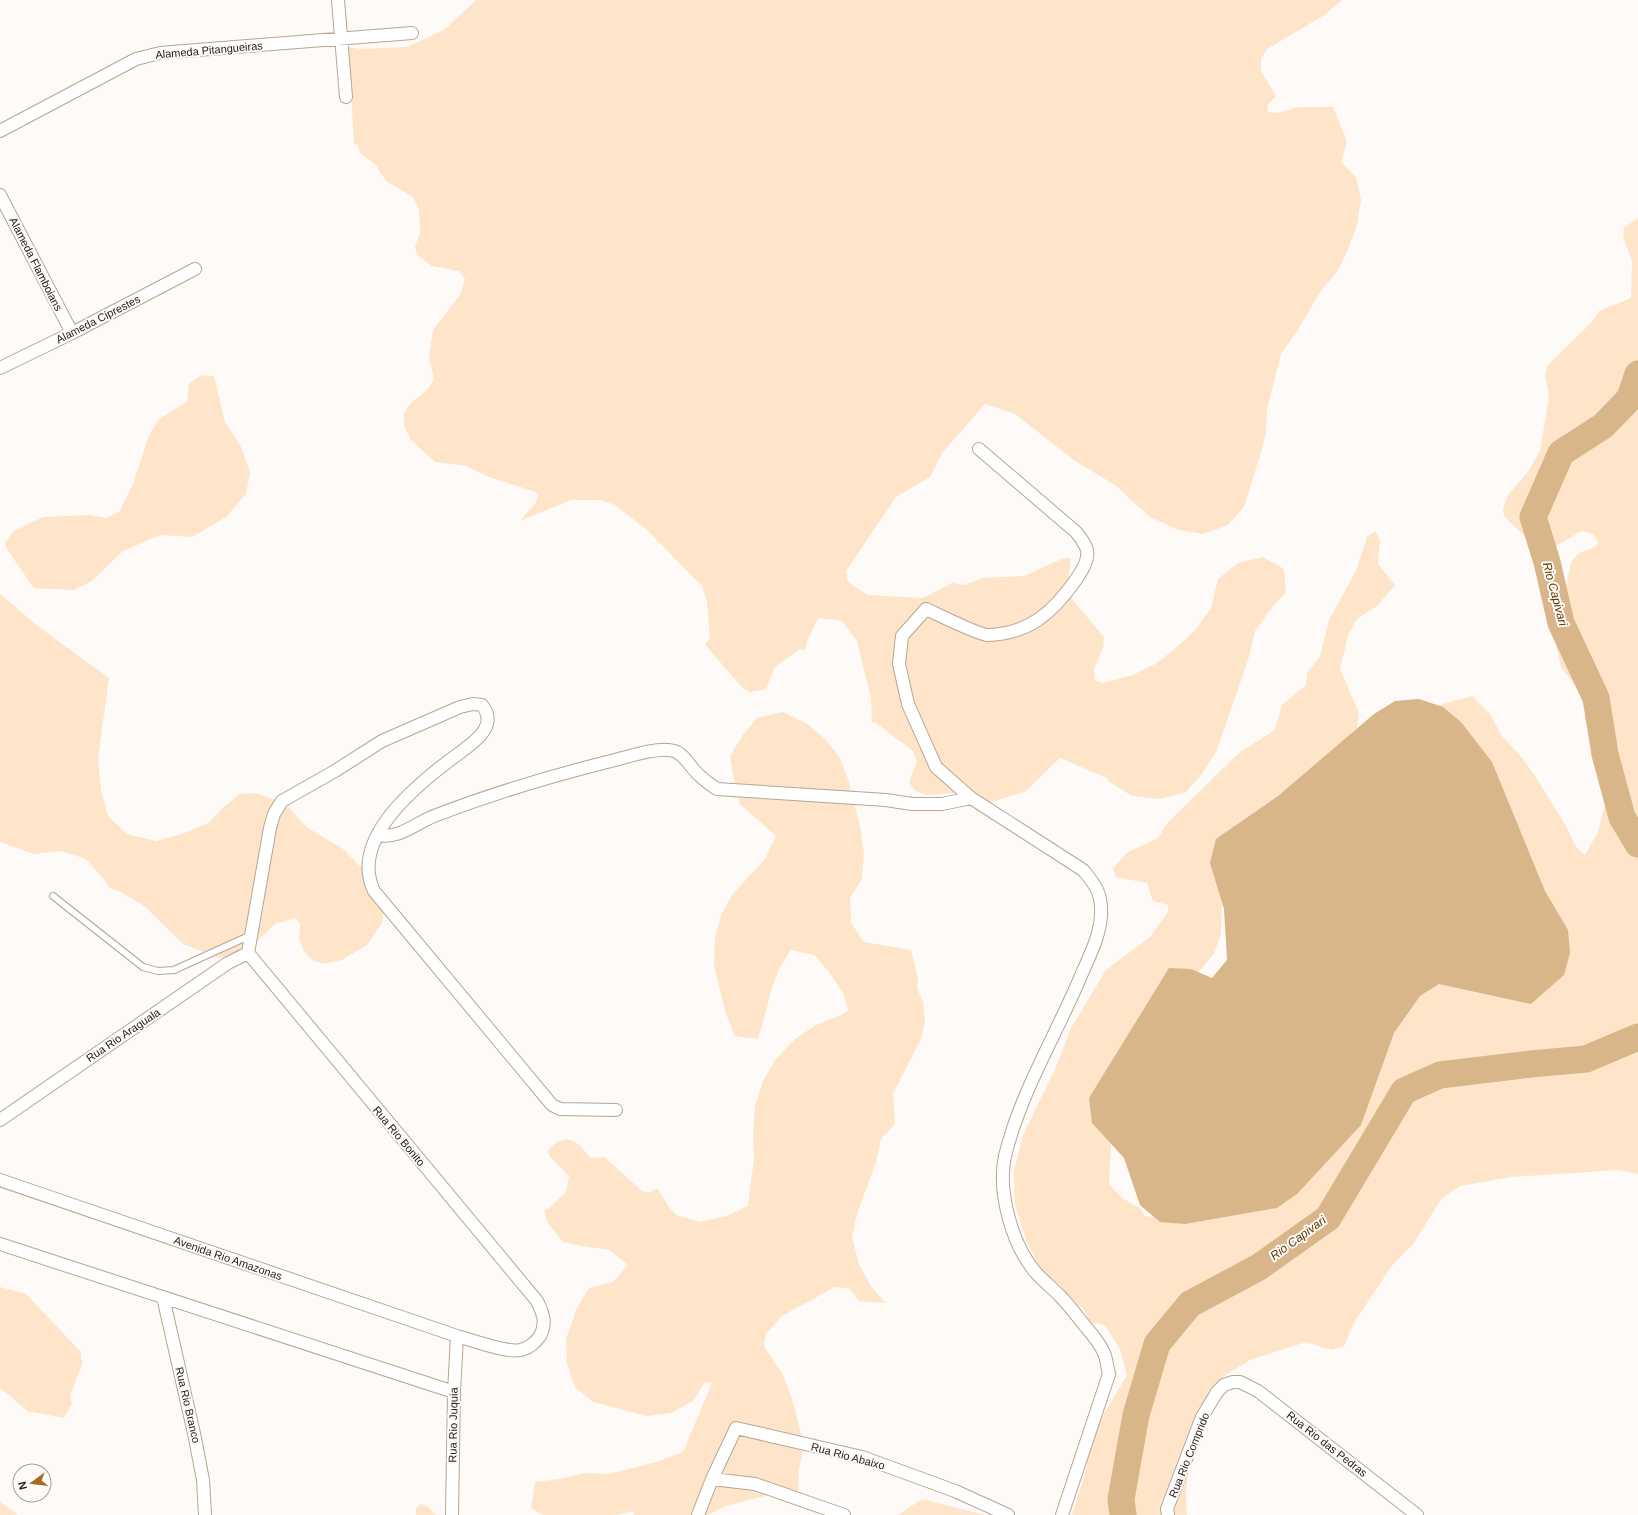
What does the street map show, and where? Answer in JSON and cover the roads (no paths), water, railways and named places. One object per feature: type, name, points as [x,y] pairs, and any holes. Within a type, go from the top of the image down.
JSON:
[{"type":"street","points":[[338,0],[346,97]]},
{"type":"street","name":"Alameda Pitangueiras","points":[[0,131],[136,59],[160,53],[412,33]]},
{"type":"street","name":"Alameda Flamboians","points":[[0,195],[72,333]]},
{"type":"street","name":"Alameda Ciprestes","points":[[0,368],[72,333],[195,269]]},
{"type":"street","points":[[979,449],[1076,532],[1087,551],[1084,566],[1065,595],[1051,610],[1034,622],[1016,630],[987,635],[926,609],[902,636],[899,664],[908,704],[936,767],[971,798],[1083,870],[1096,885],[1101,902],[1101,916],[1098,932],[1073,994],[1035,1075],[1018,1116],[1005,1157],[1003,1189],[1011,1225],[1030,1265],[1061,1297],[1096,1338],[1104,1352],[1108,1374],[1062,1515]]},
{"type":"street","points":[[248,953],[272,821],[274,814],[282,801],[335,771],[382,741],[460,707],[473,704],[482,704],[488,717],[484,731],[465,749],[421,783],[388,818],[370,851],[369,880],[374,891],[552,1105],[560,1109],[616,1110]]},
{"type":"street","points":[[378,835],[397,835],[432,817],[494,794],[590,766],[656,750],[674,751],[684,758],[699,776],[717,789],[886,800],[912,804],[942,804],[971,798]]},
{"type":"street","name":"Rua Rio Araguala","points":[[0,1120],[228,963],[248,953]]},
{"type":"street","name":"Rua Rio Bonito","points":[[248,953],[537,1301],[542,1312],[544,1322],[543,1330],[539,1338],[530,1346],[521,1350],[510,1351],[457,1336]]},
{"type":"street","name":"Avenida Rio Amazonas","points":[[0,1180],[457,1336]]},
{"type":"street","points":[[0,1244],[454,1392]]},
{"type":"street","name":"Rua Rio Branco","points":[[163,1297],[195,1438],[203,1480],[205,1515]]},
{"type":"street","name":"Rua Rio Juquia","points":[[452,1515],[454,1392],[457,1336]]},
{"type":"street","name":"Rua Rio Comprido","points":[[1168,1515],[1167,1509],[1202,1417],[1217,1392],[1224,1385],[1233,1382]]},
{"type":"street","name":"Rua Rio das Pedras","points":[[1233,1382],[1240,1382],[1258,1391],[1417,1515]]},
{"type":"street","name":"Rua Rio Abaixo","points":[[712,1480],[736,1428],[862,1458],[955,1491],[1008,1515]]},
{"type":"street","points":[[698,1515],[712,1480],[728,1480],[755,1484],[844,1515]]},
{"type":"lane","points":[[53,896],[143,967],[158,971],[174,970],[251,935]]},
{"type":"waterway","name":"Rio Capivari","points":[[1638,374],[1630,398],[1603,426],[1561,453],[1533,517],[1547,562],[1561,623],[1596,698],[1605,754],[1622,817],[1638,844]]},
{"type":"waterway","name":"Rio Capivari","points":[[1123,1515],[1121,1499],[1136,1415],[1157,1344],[1190,1304],[1259,1267],[1328,1218],[1404,1091],[1440,1075],[1586,1059],[1638,1037]]}]
